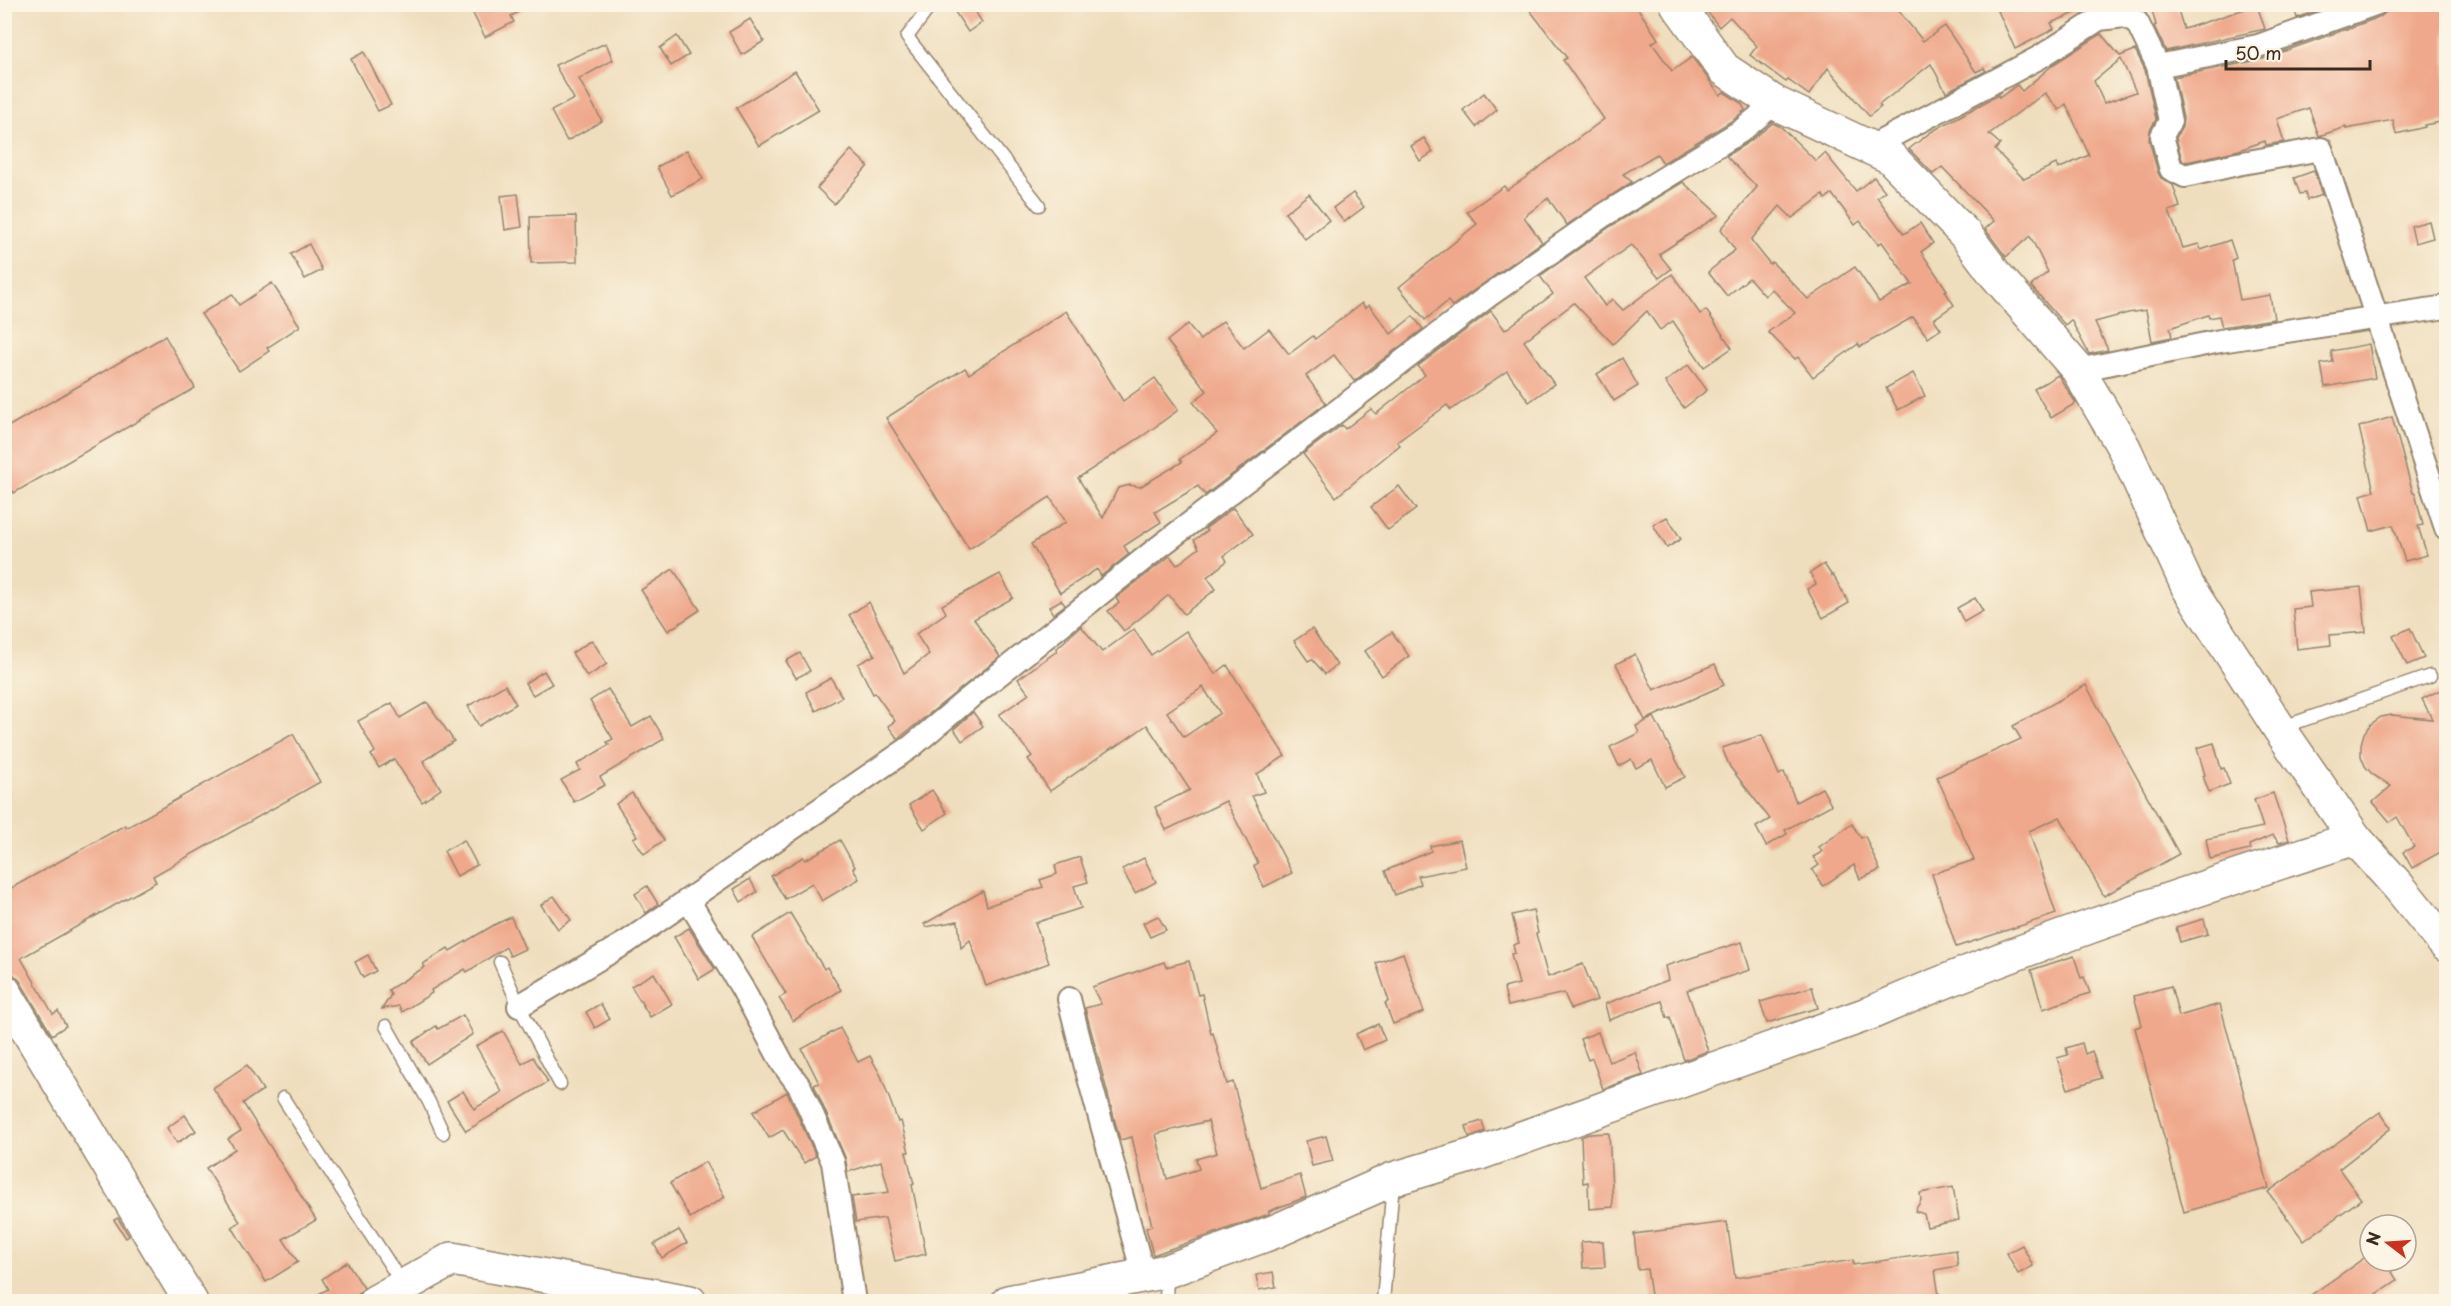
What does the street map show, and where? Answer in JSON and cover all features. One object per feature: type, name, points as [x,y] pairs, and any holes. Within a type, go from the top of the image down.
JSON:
[{"type":"street","points":[[1677,4],[1724,69],[1775,103],[1890,157],[1965,234],[1995,274],[2078,370],[2124,448],[2188,587],[2279,728],[2355,838],[2446,945]]},
{"type":"street","points":[[2158,66],[2258,46],[2375,4]]},
{"type":"street","points":[[1871,147],[2040,57],[2099,19],[2125,16],[2137,22],[2158,66],[2170,121],[2162,136],[2171,169],[2186,176],[2321,149],[2446,528]]},
{"type":"street","points":[[519,1006],[627,942],[912,746],[1164,543],[1488,296],[1604,215],[1741,131],[1775,103]]},
{"type":"street","points":[[2078,370],[2220,341],[2446,307]]},
{"type":"street","points":[[1008,1302],[1159,1283],[1393,1179],[1480,1153],[1873,1011],[1930,986],[2108,921],[2355,838]]},
{"type":"street","points":[[688,900],[742,988],[783,1064],[800,1088],[833,1162],[854,1302]]},
{"type":"street","points":[[4,991],[191,1302]]},
{"type":"street","points":[[1069,999],[1086,1067],[1159,1283]]},
{"type":"street","points":[[375,1302],[452,1259],[690,1302]]},
{"type":"lane","points":[[932,4],[907,37],[1039,205]]},
{"type":"lane","points":[[2279,728],[2430,676]]},
{"type":"lane","points":[[500,962],[519,1006],[560,1084]]},
{"type":"lane","points":[[386,1026],[429,1102],[442,1132]]},
{"type":"lane","points":[[283,1098],[404,1286]]},
{"type":"lane","points":[[1383,1302],[1393,1179]]},
{"type":"building","points":[[468,4],[533,4],[511,16],[514,22],[485,37]]},
{"type":"building","points":[[966,4],[970,4],[982,22],[968,32],[955,12]]},
{"type":"building","points":[[1525,4],[1635,4],[1658,39],[1652,43],[1672,71],[1692,57],[1720,95],[1724,92],[1741,103],[1745,110],[1733,120],[1663,163],[1657,154],[1623,174],[1632,182],[1567,225],[1548,198],[1524,217],[1542,242],[1452,306],[1448,301],[1425,320],[1399,287],[1477,224],[1467,212],[1504,186],[1507,190],[1525,178],[1604,119],[1563,60],[1567,58]]},
{"type":"building","points":[[1701,4],[1893,4],[1923,41],[1945,26],[1976,72],[1984,68],[1986,71],[1946,92],[1931,64],[1879,105],[1881,107],[1869,116],[1828,68],[1809,95],[1788,80],[1786,82],[1750,55],[1757,46],[1730,17],[1719,27]]},
{"type":"building","points":[[1995,4],[2095,5],[2051,23],[2054,29],[2015,49]]},
{"type":"building","points":[[2150,4],[2176,4],[2184,29],[2257,5],[2265,29],[2166,51],[2154,26],[2156,25]]},
{"type":"building","points":[[2293,4],[2334,4],[2297,18]]},
{"type":"building","points":[[2388,4],[2443,4],[2446,19],[2446,121],[2396,134],[2393,120],[2346,129],[2346,127],[2319,136],[2309,108],[2277,119],[2284,142],[2266,145],[2265,141],[2239,150],[2187,162],[2182,160],[2176,138],[2182,127],[2183,118],[2174,77],[2263,59],[2380,17],[2386,12]]},
{"type":"building","points":[[750,19],[764,41],[742,55],[729,32]]},
{"type":"building","points":[[2101,34],[2120,56],[2135,50],[2145,70],[2156,119],[2150,130],[2149,140],[2158,173],[2161,178],[2173,185],[2180,207],[2169,211],[2183,248],[2199,244],[2201,250],[2230,240],[2236,258],[2232,260],[2240,300],[2270,295],[2274,319],[2222,327],[2219,316],[2209,318],[2208,315],[2170,328],[2172,337],[2152,341],[2146,310],[2128,313],[2095,322],[2108,350],[2089,354],[2071,320],[2065,325],[2031,286],[2048,272],[2030,236],[2006,257],[1985,229],[1994,221],[1942,167],[1933,174],[1909,149],[1931,132],[1998,95],[1999,98],[2017,85],[2022,91],[2054,64]],"holes":[[[2121,59],[2136,92],[2104,103],[2094,81]],[[2045,93],[2059,110],[2066,104],[2089,155],[2058,169],[2056,164],[2024,179],[1995,150],[2000,144],[1989,134]]]},
{"type":"building","points":[[677,36],[689,55],[671,66],[660,48]]},
{"type":"building","points":[[606,43],[613,60],[579,79],[602,121],[567,141],[551,111],[574,99],[555,65]]},
{"type":"building","points":[[364,52],[391,105],[378,111],[351,59]]},
{"type":"building","points":[[795,71],[819,110],[759,146],[736,108]]},
{"type":"building","points":[[1484,93],[1497,110],[1476,127],[1463,110]]},
{"type":"building","points":[[1773,123],[1781,127],[1816,161],[1825,153],[1856,191],[1874,177],[1885,191],[1877,197],[1904,234],[1920,223],[1933,243],[1921,252],[1947,290],[1945,291],[1954,305],[1934,319],[1941,329],[1928,338],[1913,317],[1860,347],[1858,344],[1813,377],[1798,357],[1795,359],[1768,332],[1795,313],[1772,289],[1765,296],[1749,278],[1727,296],[1708,272],[1735,250],[1721,229],[1757,187],[1726,156]],"holes":[[[1832,194],[1855,225],[1860,221],[1878,244],[1882,242],[1912,284],[1879,302],[1855,267],[1808,299],[1772,262],[1770,264],[1751,240],[1780,206],[1792,218],[1823,195],[1825,199]]]},
{"type":"building","points":[[1424,138],[1433,152],[1420,161],[1411,146]]},
{"type":"building","points":[[687,150],[703,179],[672,195],[657,167]]},
{"type":"building","points":[[851,150],[868,166],[834,204],[817,188]]},
{"type":"building","points":[[2314,171],[2322,195],[2307,200],[2305,193],[2300,194],[2294,178]]},
{"type":"building","points":[[1683,182],[1719,215],[1659,254],[1671,269],[1659,278],[1631,245],[1584,278],[1605,306],[1612,299],[1623,310],[1672,274],[1700,314],[1706,310],[1732,348],[1704,367],[1673,321],[1660,330],[1647,311],[1613,344],[1574,303],[1524,341],[1554,384],[1529,402],[1507,371],[1451,410],[1447,405],[1397,442],[1400,445],[1336,497],[1303,454],[1342,425],[1345,429],[1371,409],[1376,414],[1425,375],[1418,366],[1491,311],[1505,330],[1553,294],[1540,276],[1611,226]]},
{"type":"building","points":[[1353,193],[1364,207],[1344,222],[1333,208]]},
{"type":"building","points":[[518,194],[522,227],[505,230],[501,196]]},
{"type":"building","points":[[1309,194],[1329,220],[1305,239],[1285,213]]},
{"type":"building","points":[[576,216],[577,262],[531,263],[530,217]]},
{"type":"building","points":[[2429,221],[2433,238],[2415,243],[2411,226]]},
{"type":"building","points":[[309,244],[322,270],[305,279],[291,254]]},
{"type":"building","points":[[272,283],[300,326],[267,348],[269,351],[239,371],[201,314],[232,294],[239,305]]},
{"type":"building","points":[[1362,303],[1365,308],[1369,305],[1391,334],[1413,316],[1423,329],[1354,381],[1334,355],[1306,376],[1326,403],[1205,495],[1198,486],[1155,512],[1161,522],[1124,546],[1129,554],[1101,576],[1097,569],[1060,593],[1031,544],[1066,522],[1050,497],[969,549],[886,418],[965,368],[969,374],[1066,311],[1123,401],[1155,378],[1178,410],[1078,478],[1103,518],[1118,488],[1130,485],[1140,487],[1182,462],[1180,459],[1217,433],[1193,402],[1207,391],[1167,341],[1188,324],[1200,340],[1223,321],[1244,348],[1269,329],[1289,354],[1313,336],[1315,339]]},
{"type":"building","points":[[165,336],[195,388],[14,493],[4,477],[4,429]]},
{"type":"building","points":[[2369,344],[2375,378],[2325,387],[2321,364],[2333,362],[2331,351]]},
{"type":"building","points":[[1622,358],[1638,386],[1614,401],[1597,374]]},
{"type":"building","points":[[1688,365],[1707,390],[1684,408],[1665,382]]},
{"type":"building","points":[[1913,373],[1925,396],[1898,410],[1886,388]]},
{"type":"building","points":[[2058,375],[2076,403],[2051,418],[2034,389]]},
{"type":"building","points":[[2392,417],[2413,493],[2415,493],[2423,525],[2418,526],[2427,555],[2405,561],[2393,525],[2371,531],[2361,495],[2374,491],[2359,427]]},
{"type":"building","points":[[1399,486],[1416,509],[1388,530],[1371,507]]},
{"type":"building","points":[[1233,508],[1253,534],[1224,556],[1227,561],[1207,577],[1216,589],[1184,614],[1169,595],[1124,631],[1108,611],[1119,603],[1116,598],[1170,556],[1177,565],[1199,548],[1194,540]]},
{"type":"building","points":[[1667,517],[1681,539],[1667,548],[1653,525]]},
{"type":"building","points":[[1824,564],[1849,603],[1823,618],[1807,589],[1816,584],[1810,573]]},
{"type":"building","points":[[673,569],[700,610],[668,631],[641,590]]},
{"type":"building","points":[[1000,574],[1013,598],[974,619],[1000,657],[898,739],[888,726],[895,721],[875,693],[873,694],[858,664],[875,655],[849,615],[869,602],[904,673],[929,654],[916,634],[946,613],[942,605]]},
{"type":"building","points":[[2361,587],[2366,632],[2330,635],[2331,645],[2297,649],[2293,609],[2311,607],[2309,592]]},
{"type":"building","points":[[1975,598],[1983,611],[1964,622],[1957,608]]},
{"type":"building","points":[[1061,600],[1065,605],[1053,614],[1049,607]]},
{"type":"building","points":[[1081,626],[1102,652],[1134,629],[1151,655],[1186,631],[1215,674],[1227,665],[1285,756],[1257,774],[1264,792],[1252,796],[1292,873],[1264,887],[1254,866],[1258,863],[1226,801],[1166,830],[1155,807],[1190,790],[1147,725],[1050,791],[1028,759],[1032,756],[999,715],[1029,694],[1018,679],[1057,651],[1056,649]],"holes":[[[1203,687],[1220,713],[1184,737],[1167,712]]]},
{"type":"building","points":[[2410,628],[2424,658],[2407,665],[2393,636]]},
{"type":"building","points":[[1312,629],[1337,665],[1325,674],[1312,659],[1308,661],[1294,641]]},
{"type":"building","points":[[1392,632],[1409,656],[1382,676],[1365,651]]},
{"type":"building","points":[[592,640],[607,664],[587,677],[572,653]]},
{"type":"building","points":[[800,653],[810,671],[796,678],[786,661]]},
{"type":"building","points":[[1635,654],[1654,690],[1715,664],[1724,685],[1645,720],[1616,664]]},
{"type":"building","points":[[544,671],[552,684],[533,695],[525,683]]},
{"type":"building","points":[[831,678],[842,697],[816,711],[806,692]]},
{"type":"building","points":[[505,685],[516,704],[479,726],[468,706]]},
{"type":"building","points":[[2086,685],[2179,854],[2104,896],[2060,817],[2029,831],[2056,914],[1956,947],[1932,874],[1974,860],[1937,777],[2021,739],[2013,726]]},
{"type":"building","points":[[2446,687],[2446,849],[2412,868],[2403,852],[2414,847],[2397,817],[2390,822],[2373,802],[2391,786],[2372,774],[2365,766],[2361,756],[2361,744],[2364,733],[2381,717],[2392,715],[2432,719],[2422,699]]},
{"type":"building","points":[[608,689],[632,727],[651,716],[664,739],[600,777],[605,785],[574,802],[561,780],[580,770],[577,764],[609,745],[607,742],[613,739],[590,701]]},
{"type":"building","points":[[427,702],[454,741],[423,761],[441,789],[422,802],[394,759],[379,768],[371,755],[375,752],[358,721],[392,703],[400,718]]},
{"type":"building","points":[[973,712],[983,726],[962,741],[954,729]]},
{"type":"building","points":[[1654,717],[1685,777],[1665,787],[1652,760],[1636,768],[1631,759],[1619,766],[1610,747],[1639,733],[1636,726]]},
{"type":"building","points":[[293,734],[320,782],[153,876],[156,882],[21,958],[53,1014],[58,1011],[66,1026],[52,1035],[20,981],[14,975],[4,972],[4,892],[125,825],[126,828]]},
{"type":"building","points":[[1762,735],[1779,775],[1784,772],[1796,802],[1822,788],[1831,805],[1785,830],[1787,834],[1766,846],[1756,827],[1770,819],[1730,767],[1722,748]]},
{"type":"building","points":[[2214,743],[2221,769],[2224,768],[2230,784],[2209,792],[2197,748]]},
{"type":"building","points":[[932,790],[947,813],[924,829],[909,805]]},
{"type":"building","points":[[632,793],[664,840],[644,854],[633,838],[637,836],[616,804]]},
{"type":"building","points":[[2273,793],[2289,840],[2279,843],[2273,835],[2249,845],[2250,850],[2210,859],[2206,839],[2263,827],[2254,800]]},
{"type":"building","points":[[1852,824],[1861,838],[1865,836],[1880,870],[1860,879],[1854,865],[1823,886],[1812,870],[1819,865],[1813,857],[1822,852],[1819,847]]},
{"type":"building","points":[[464,840],[477,865],[457,876],[444,851]]},
{"type":"building","points":[[840,840],[859,879],[822,901],[812,883],[785,899],[771,876],[803,857],[805,860]]},
{"type":"building","points":[[1460,840],[1466,867],[1418,876],[1421,884],[1395,895],[1385,871],[1431,851],[1430,846]]},
{"type":"building","points":[[1080,857],[1088,882],[1074,886],[1081,908],[1035,923],[1049,963],[986,986],[970,940],[961,948],[958,921],[926,927],[924,924],[983,891],[987,906],[1043,887],[1040,880],[1057,874],[1055,865]]},
{"type":"building","points":[[1144,858],[1156,882],[1135,893],[1122,869]]},
{"type":"building","points":[[750,879],[757,892],[741,902],[734,889]]},
{"type":"building","points":[[647,886],[658,904],[646,913],[635,894]]},
{"type":"building","points":[[554,896],[571,920],[558,929],[541,905]]},
{"type":"building","points":[[1533,910],[1538,933],[1536,934],[1548,977],[1583,964],[1597,1000],[1571,1009],[1564,993],[1508,1006],[1504,988],[1519,984],[1511,954],[1515,953],[1513,945],[1519,943],[1512,915]]},
{"type":"building","points":[[790,913],[824,969],[827,967],[841,990],[793,1021],[779,998],[786,994],[752,937]]},
{"type":"building","points":[[1158,916],[1166,930],[1150,937],[1143,923]]},
{"type":"building","points":[[511,917],[525,949],[510,956],[506,947],[467,972],[465,969],[431,990],[432,993],[402,1012],[399,1006],[382,1009],[391,995],[388,990],[425,967],[423,964],[448,948],[450,951]]},
{"type":"building","points":[[2204,919],[2208,934],[2180,942],[2176,927]]},
{"type":"building","points":[[689,928],[715,969],[699,979],[674,937]]},
{"type":"building","points":[[1742,942],[1750,970],[1687,990],[1708,1051],[1684,1060],[1670,1017],[1667,1018],[1662,1001],[1609,1020],[1605,1004],[1668,980],[1665,966]]},
{"type":"building","points":[[1403,953],[1424,1012],[1393,1024],[1385,1003],[1389,1001],[1376,963]]},
{"type":"building","points":[[368,955],[376,971],[363,978],[355,962]]},
{"type":"building","points":[[2074,956],[2081,978],[2084,977],[2090,993],[2043,1009],[2031,970]]},
{"type":"building","points":[[1189,961],[1198,995],[1202,994],[1211,1034],[1213,1033],[1227,1084],[1233,1082],[1261,1188],[1300,1175],[1306,1197],[1269,1211],[1269,1214],[1153,1255],[1146,1228],[1152,1226],[1132,1137],[1120,1140],[1085,1008],[1101,1004],[1092,987],[1164,962],[1166,967]],"holes":[[[1208,1121],[1217,1153],[1196,1159],[1199,1169],[1167,1179],[1156,1134]]]},
{"type":"building","points":[[654,973],[672,1004],[650,1017],[631,986]]},
{"type":"building","points":[[2171,986],[2179,1016],[2220,1004],[2269,1188],[2184,1212],[2135,1028],[2142,1025],[2134,996]]},
{"type":"building","points":[[1812,987],[1818,1008],[1767,1023],[1760,1002]]},
{"type":"building","points":[[600,1004],[610,1019],[595,1028],[586,1012]]},
{"type":"building","points":[[463,1015],[473,1034],[427,1064],[413,1042],[436,1026],[438,1029]]},
{"type":"building","points":[[1378,1024],[1385,1040],[1363,1050],[1356,1034]]},
{"type":"building","points":[[840,1028],[858,1062],[870,1056],[881,1076],[898,1122],[901,1121],[909,1152],[906,1152],[926,1254],[895,1261],[885,1218],[856,1222],[852,1197],[889,1192],[881,1161],[848,1172],[845,1157],[814,1085],[819,1083],[802,1049]]},
{"type":"building","points":[[503,1031],[522,1064],[533,1057],[548,1082],[466,1131],[447,1101],[463,1091],[474,1109],[502,1092],[476,1046]]},
{"type":"building","points":[[1598,1032],[1609,1062],[1635,1052],[1643,1075],[1603,1089],[1592,1058],[1588,1060],[1580,1039]]},
{"type":"building","points":[[2082,1043],[2085,1054],[2092,1051],[2101,1078],[2068,1089],[2057,1058],[2068,1055],[2066,1048]]},
{"type":"building","points":[[247,1065],[263,1090],[243,1103],[316,1220],[283,1239],[298,1262],[266,1282],[232,1227],[240,1222],[206,1168],[235,1149],[228,1139],[241,1131],[213,1088]]},
{"type":"building","points":[[787,1092],[816,1156],[804,1163],[783,1130],[769,1138],[753,1112]]},
{"type":"building","points":[[2380,1112],[2391,1128],[2339,1169],[2361,1199],[2304,1241],[2268,1192]]},
{"type":"building","points":[[185,1115],[196,1131],[177,1143],[167,1128]]},
{"type":"building","points":[[1482,1121],[1485,1131],[1469,1137],[1466,1126]]},
{"type":"building","points":[[1609,1133],[1613,1207],[1589,1209],[1588,1182],[1583,1183],[1581,1137],[1589,1134]]},
{"type":"building","points":[[1326,1136],[1333,1161],[1312,1166],[1306,1141]]},
{"type":"building","points":[[705,1162],[725,1197],[690,1218],[670,1183]]},
{"type":"building","points":[[1953,1187],[1959,1220],[1927,1227],[1924,1214],[1915,1211],[1921,1200],[1920,1193]]},
{"type":"building","points":[[118,1218],[129,1236],[126,1238],[114,1220]]},
{"type":"building","points":[[1727,1222],[1735,1278],[1853,1260],[1853,1265],[1956,1250],[1958,1266],[1935,1270],[1940,1302],[1652,1302],[1647,1269],[1638,1270],[1634,1234]]},
{"type":"building","points":[[679,1230],[687,1243],[662,1258],[654,1244]]},
{"type":"building","points":[[1603,1241],[1605,1267],[1583,1268],[1581,1242]]},
{"type":"building","points":[[2022,1245],[2033,1266],[2018,1274],[2007,1253]]},
{"type":"building","points":[[347,1262],[364,1288],[357,1300],[304,1302],[328,1289],[322,1279]]},
{"type":"building","points":[[2358,1262],[2358,1273],[2393,1273],[2397,1280],[2365,1302],[2301,1302]]},
{"type":"building","points":[[1273,1272],[1276,1287],[1259,1290],[1256,1275]]}]
